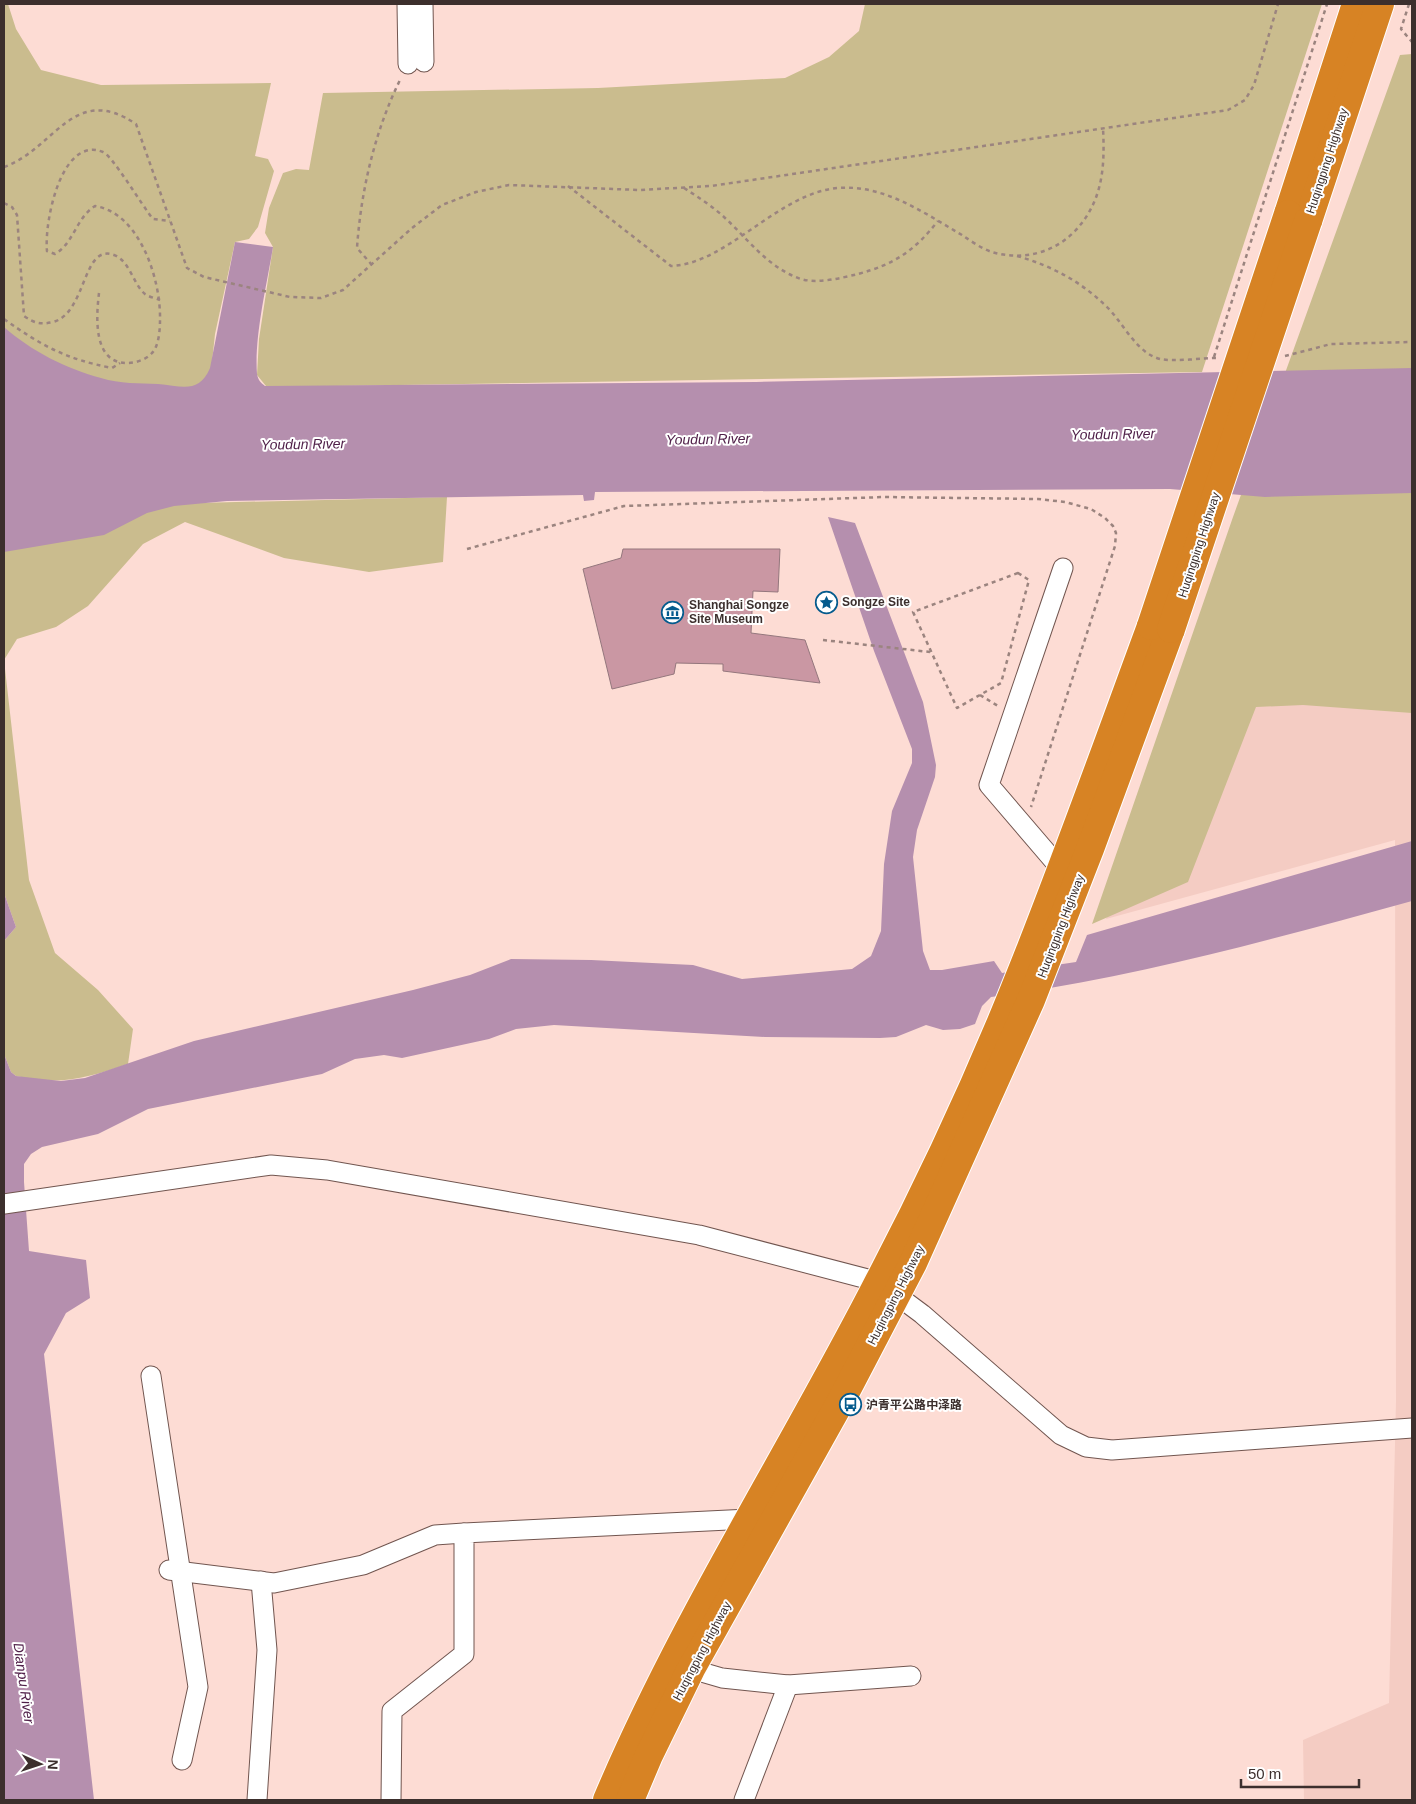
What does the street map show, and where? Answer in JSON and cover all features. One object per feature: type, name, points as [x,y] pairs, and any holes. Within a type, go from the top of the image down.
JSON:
[{"type":"highway","name":"Huqingping Highway","points":[[1298,217],[1356,4]]},
{"type":"highway","name":"Huqingping Highway","points":[[630,1800],[649,1755],[691,1669],[842,1399],[889,1288],[1019,1004],[1048,958],[1161,628],[1298,217],[1380,4]]},
{"type":"highway","name":"Huqingping Highway","points":[[1019,1004],[1023,968],[1060,868],[1161,628]]},
{"type":"highway","name":"Huqingping Highway","points":[[607,1800],[631,1744],[673,1658],[749,1519],[889,1288]]},
{"type":"street","points":[[407,4],[416,63]]},
{"type":"street","points":[[416,63],[423,4]]},
{"type":"street","points":[[1060,868],[989,785],[1063,568]]},
{"type":"street","points":[[4,1204],[271,1165],[327,1170],[699,1235],[889,1288],[1055,1429],[1086,1447],[1112,1450],[1162,1448],[1412,1428]]},
{"type":"street","points":[[151,1376],[174,1571],[198,1687],[182,1760]]},
{"type":"street","points":[[174,1571],[274,1583],[363,1565],[435,1534],[749,1519]]},
{"type":"street","points":[[390,1800],[392,1711],[464,1654],[464,1533]]},
{"type":"street","points":[[258,1800],[267,1650],[261,1581]]},
{"type":"street","points":[[691,1669],[722,1678],[788,1685],[911,1676]]},
{"type":"street","points":[[744,1800],[788,1685]]},
{"type":"path","points":[[4,166],[31,150],[62,124],[81,113],[102,110],[120,114],[136,124],[187,268],[204,277],[290,297],[321,298],[342,290],[412,228],[442,205],[476,192],[509,185],[640,190],[711,186],[1228,110],[1245,100],[1254,85],[1278,4]]},
{"type":"path","points":[[1214,358],[1327,4]]},
{"type":"path","points":[[1409,4],[1401,29],[1412,42]]},
{"type":"path","points":[[372,265],[358,248],[359,227],[369,170],[386,109],[416,63]]},
{"type":"path","points":[[1016,256],[1043,252],[1066,241],[1084,221],[1098,196],[1105,162],[1103,128]]},
{"type":"path","points":[[100,293],[96,319],[98,338],[107,355],[120,363],[136,363],[153,353],[160,332],[160,300],[151,264],[135,236],[121,218],[108,208],[95,206],[85,213],[62,250],[55,254],[47,251],[46,238],[56,188],[70,162],[80,152],[92,150],[104,152],[114,161],[131,190],[154,219],[170,221]]},
{"type":"path","points":[[568,186],[672,266],[688,265],[703,259],[803,199],[835,188],[857,187],[883,193],[912,205],[991,252],[1047,264],[1078,283],[1106,306],[1145,352],[1160,359],[1224,358]]},
{"type":"path","points":[[684,188],[724,217],[761,254],[785,272],[803,279],[824,280],[879,269],[900,259],[921,243],[938,221]]},
{"type":"path","points":[[4,203],[12,207],[16,215],[24,316],[34,323],[46,324],[62,320],[70,312],[93,261],[104,254],[115,256],[125,264],[145,294],[160,300]]},
{"type":"path","points":[[4,319],[48,349],[79,361],[112,368],[120,363]]},
{"type":"path","points":[[1284,356],[1332,344],[1412,342]]},
{"type":"path","points":[[467,549],[624,506],[884,497],[1038,499],[1065,502],[1091,509],[1113,526],[1116,533],[1115,546],[1024,827]]},
{"type":"path","points":[[1018,573],[1029,580],[1001,683],[957,708],[930,652],[913,612],[1018,573]]},
{"type":"path","points":[[823,640],[930,652]]},
{"type":"shaded area","points":[[4,4],[8,4],[16,29],[41,70],[101,85],[271,83],[255,156],[268,159],[274,171],[258,227],[249,239],[235,242],[215,334],[197,503],[447,497],[443,562],[369,572],[284,558],[185,522],[143,544],[88,606],[56,627],[17,639],[4,660]]},
{"type":"shaded area","points":[[865,4],[1322,4],[1202,372],[273,387],[266,386],[257,375],[259,339],[273,247],[265,233],[269,208],[283,173],[296,169],[309,170],[323,93],[598,88],[785,78],[829,57],[859,31]]},
{"type":"shaded area","points":[[1412,54],[1412,713],[1303,705],[1256,707],[1188,882],[1092,924],[1233,517],[1400,55]]},
{"type":"shaded area","points":[[1412,493],[1412,1800],[1304,1800],[1303,1740],[1389,1703],[1396,1401],[1395,840],[1106,919],[1168,768]]},
{"type":"shaded area","points":[[4,660],[29,880],[55,953],[98,990],[133,1029],[128,1064],[86,1077],[46,1080],[16,1076],[11,1072],[4,1054],[4,941],[16,927],[4,893]]},
{"type":"water","name":"Youdun River","points":[[235,242],[273,247],[257,344],[257,374],[265,386],[756,382],[1412,368],[1412,493],[1265,497],[1170,489],[595,492],[594,500],[584,501],[583,495],[227,501],[174,506],[147,513],[104,535],[4,552],[4,327],[26,344],[50,358],[88,374],[122,382],[182,387],[195,385],[201,382],[210,368]]},
{"type":"water","name":"Dianpu River","points":[[828,517],[855,523],[923,702],[936,765],[935,777],[917,830],[913,857],[923,951],[930,970],[942,970],[994,961],[1002,973],[1076,962],[1087,935],[1412,841],[1412,901],[1256,943],[1151,968],[1045,989],[991,997],[982,1006],[975,1024],[960,1029],[943,1030],[926,1025],[896,1037],[880,1038],[765,1037],[554,1025],[516,1029],[489,1039],[402,1058],[384,1055],[355,1059],[322,1074],[148,1109],[98,1134],[42,1147],[31,1154],[24,1164],[29,1251],[86,1260],[90,1298],[66,1313],[44,1354],[94,1800],[4,1800],[4,1054],[11,1072],[16,1076],[61,1081],[85,1078],[194,1041],[413,990],[470,975],[511,959],[591,960],[693,965],[742,979],[852,969],[871,956],[881,931],[884,864],[892,811],[912,763],[912,749],[874,651]]},
{"type":"water","points":[[4,893],[16,927],[4,941]]},
{"type":"building","name":"Shanghai Songze Site Museum","points":[[623,549],[780,549],[778,592],[753,591],[751,633],[805,640],[820,683],[723,671],[723,664],[676,663],[674,674],[612,689],[583,569],[621,558]]},
{"type":"place","name":"Songze Site","points":[[826,602]]},
{"type":"place","name":"Shanghai Songze Site Museum","points":[[673,612]]},
{"type":"place","name":"沪青平公路中泽路","points":[[850,1405]]}]
